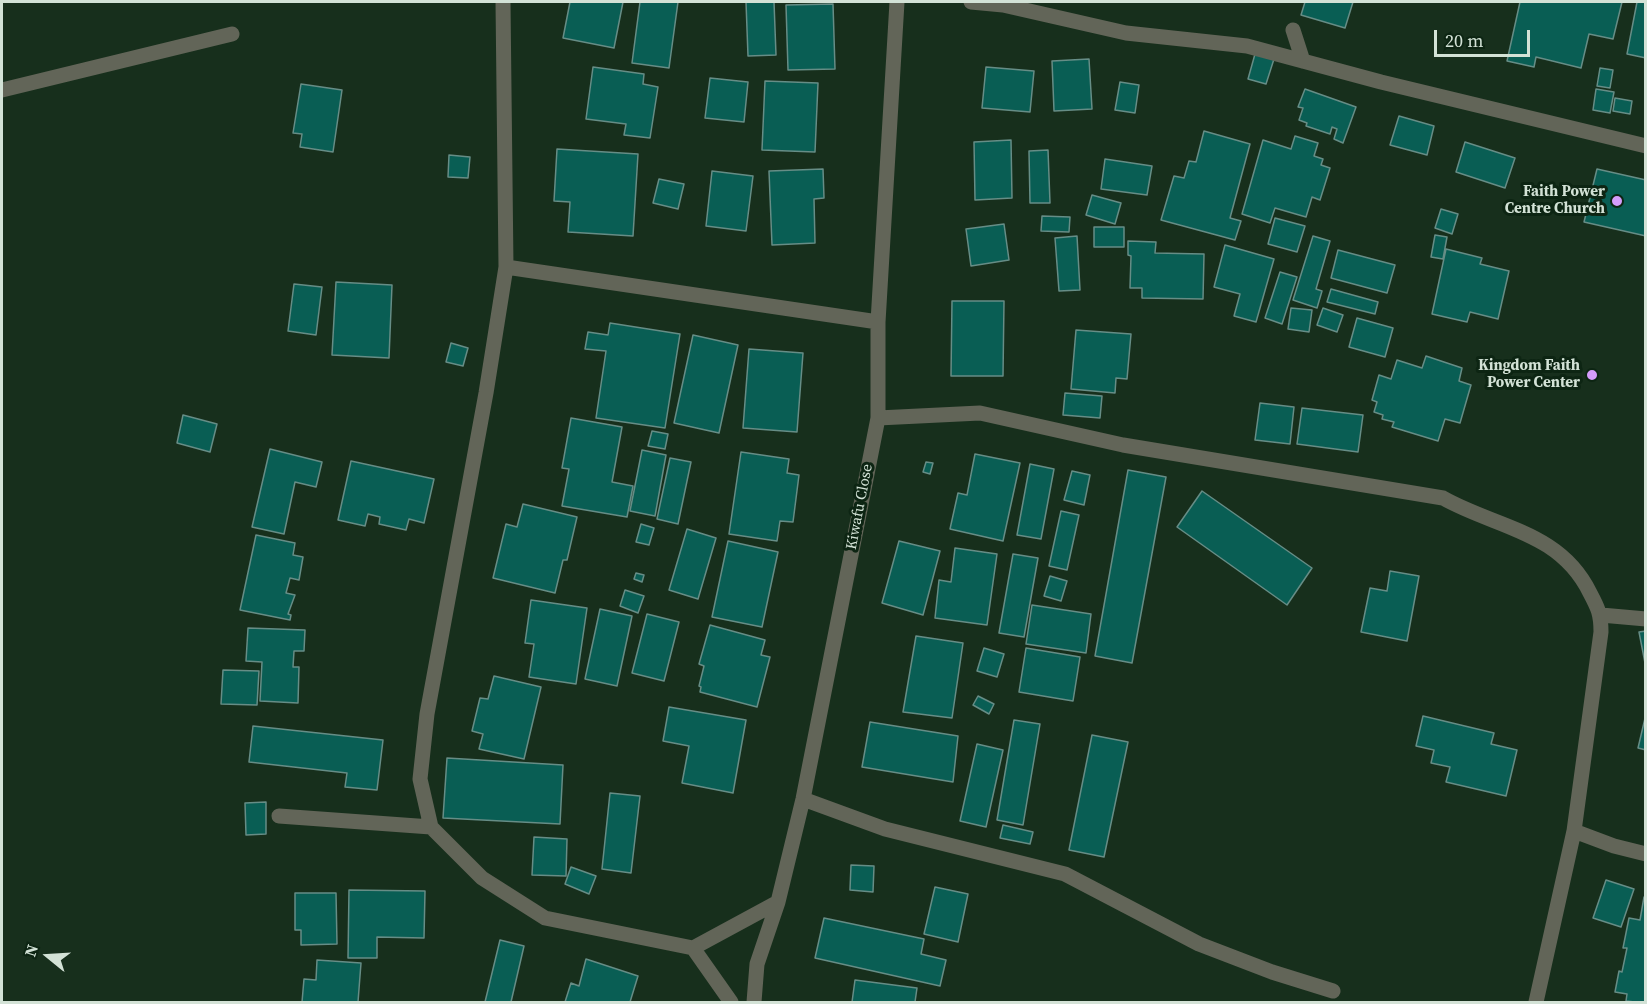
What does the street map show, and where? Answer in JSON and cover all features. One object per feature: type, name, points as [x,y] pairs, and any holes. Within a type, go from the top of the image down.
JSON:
[{"type":"street","points":[[503,2],[506,267],[486,393],[427,714],[420,779],[431,827],[482,878],[545,918],[693,948],[778,902]]},
{"type":"street","name":"Kiwafu Close","points":[[754,1002],[757,964],[778,902],[802,799],[878,418],[878,322],[897,2]]},
{"type":"street","points":[[971,2],[1003,5],[1126,33],[1247,46],[1303,62],[1646,146]]},
{"type":"street","points":[[1293,30],[1303,62]]},
{"type":"street","points":[[2,90],[232,34]]},
{"type":"street","points":[[506,267],[878,322]]},
{"type":"street","points":[[878,418],[980,412],[1123,445],[1443,498],[1464,510],[1540,540],[1582,576],[1601,615],[1601,632],[1574,831],[1536,1002]]},
{"type":"street","points":[[1601,615],[1646,619]]},
{"type":"street","points":[[802,799],[885,829],[1065,874],[1200,944],[1272,972],[1333,991]]},
{"type":"street","points":[[279,816],[431,827]]},
{"type":"street","points":[[1574,831],[1614,846],[1646,854]]},
{"type":"street","points":[[693,948],[730,1002]]},
{"type":"building","points":[[570,2],[623,2],[614,48],[563,38]]},
{"type":"building","points":[[640,2],[678,2],[669,68],[632,63]]},
{"type":"building","points":[[746,2],[774,2],[776,55],[748,56]]},
{"type":"building","points":[[1305,2],[1353,2],[1345,28],[1301,15]]},
{"type":"building","points":[[1520,2],[1622,2],[1613,39],[1589,34],[1581,68],[1536,57],[1534,67],[1507,61]]},
{"type":"building","points":[[1637,2],[1646,2],[1646,58],[1627,54]]},
{"type":"building","points":[[833,4],[835,69],[788,70],[786,5]]},
{"type":"building","points":[[1255,54],[1274,59],[1266,84],[1248,79]]},
{"type":"building","points":[[1089,59],[1092,109],[1054,111],[1052,61]]},
{"type":"building","points":[[593,67],[644,74],[643,84],[658,87],[650,138],[624,135],[626,124],[586,119]]},
{"type":"building","points":[[986,67],[1034,71],[1030,112],[982,108]]},
{"type":"building","points":[[1600,68],[1613,70],[1610,88],[1597,86]]},
{"type":"building","points":[[710,78],[748,82],[744,122],[705,118]]},
{"type":"building","points":[[765,81],[818,83],[815,152],[762,150]]},
{"type":"building","points":[[1120,82],[1139,85],[1135,113],[1115,110]]},
{"type":"building","points":[[301,84],[342,90],[333,152],[300,147],[302,134],[293,133]]},
{"type":"building","points":[[1305,89],[1356,107],[1343,143],[1334,139],[1337,129],[1332,127],[1330,134],[1306,126],[1307,123],[1299,120],[1303,108],[1298,107]]},
{"type":"building","points":[[1596,89],[1614,92],[1610,113],[1593,110]]},
{"type":"building","points":[[1615,98],[1632,101],[1630,114],[1613,111]]},
{"type":"building","points":[[1399,116],[1434,126],[1427,155],[1390,145]]},
{"type":"building","points":[[1204,131],[1250,144],[1230,218],[1241,221],[1235,240],[1161,220],[1174,176],[1184,178],[1189,161],[1196,162]]},
{"type":"building","points":[[1295,136],[1318,143],[1314,156],[1323,159],[1321,165],[1330,168],[1320,200],[1312,197],[1306,217],[1275,208],[1270,223],[1242,214],[1263,140],[1291,149]]},
{"type":"building","points":[[1011,140],[1012,198],[975,200],[974,142]]},
{"type":"building","points":[[1465,142],[1515,158],[1505,188],[1456,172]]},
{"type":"building","points":[[557,149],[638,154],[633,236],[568,232],[570,202],[554,201]]},
{"type":"building","points":[[1048,150],[1050,203],[1030,203],[1029,151]]},
{"type":"building","points":[[449,155],[470,157],[468,178],[448,177]]},
{"type":"building","points":[[1105,159],[1152,166],[1147,195],[1101,189]]},
{"type":"building","points":[[823,169],[824,198],[814,199],[815,243],[772,245],[769,171]]},
{"type":"building","name":"Faith Power Centre Church","points":[[1597,169],[1646,180],[1646,236],[1584,222]]},
{"type":"building","points":[[712,171],[753,176],[746,231],[706,226]]},
{"type":"building","points":[[659,179],[684,184],[678,209],[653,203]]},
{"type":"building","points":[[1092,195],[1121,203],[1115,224],[1086,215]]},
{"type":"building","points":[[1441,209],[1458,214],[1452,234],[1435,228]]},
{"type":"building","points":[[1042,216],[1070,217],[1069,232],[1041,231]]},
{"type":"building","points":[[1275,218],[1305,226],[1297,252],[1268,244]]},
{"type":"building","points":[[1004,224],[1009,260],[971,266],[966,229]]},
{"type":"building","points":[[1094,227],[1124,227],[1124,247],[1094,247]]},
{"type":"building","points":[[1435,235],[1447,237],[1443,259],[1431,257]]},
{"type":"building","points":[[1077,236],[1080,290],[1059,291],[1055,238]]},
{"type":"building","points":[[1313,236],[1330,241],[1316,289],[1322,291],[1317,308],[1293,300]]},
{"type":"building","points":[[1128,241],[1156,242],[1155,253],[1204,254],[1203,299],[1142,298],[1142,288],[1130,288],[1131,256],[1128,255]]},
{"type":"building","points":[[1225,245],[1274,259],[1256,322],[1234,316],[1240,294],[1214,287]]},
{"type":"building","points":[[1446,249],[1482,258],[1480,264],[1509,271],[1498,319],[1470,312],[1467,322],[1432,314]]},
{"type":"building","points":[[1338,250],[1395,265],[1387,293],[1331,278]]},
{"type":"building","points":[[1280,272],[1297,277],[1282,324],[1265,318]]},
{"type":"building","points":[[336,282],[392,285],[389,358],[332,355]]},
{"type":"building","points":[[294,284],[322,287],[316,335],[288,331]]},
{"type":"building","points":[[1331,289],[1378,302],[1375,314],[1327,302]]},
{"type":"building","points":[[952,301],[1004,301],[1003,376],[951,376]]},
{"type":"building","points":[[1291,308],[1312,310],[1309,332],[1288,329]]},
{"type":"building","points":[[1323,308],[1343,315],[1337,332],[1317,325]]},
{"type":"building","points":[[1357,318],[1393,328],[1385,357],[1349,347]]},
{"type":"building","points":[[610,323],[680,334],[665,428],[596,418],[606,351],[585,349],[588,332],[608,335]]},
{"type":"building","points":[[1076,330],[1131,334],[1127,379],[1116,378],[1115,393],[1071,389]]},
{"type":"building","points":[[693,335],[738,345],[719,433],[674,423]]},
{"type":"building","points":[[451,343],[468,348],[463,366],[446,362]]},
{"type":"building","points":[[749,349],[803,353],[797,432],[743,428]]},
{"type":"building","points":[[1426,356],[1462,368],[1459,381],[1471,385],[1460,423],[1445,419],[1438,441],[1392,427],[1394,422],[1382,419],[1383,415],[1374,412],[1377,402],[1372,400],[1379,375],[1391,379],[1397,360],[1422,368]]},
{"type":"building","points":[[1065,393],[1102,396],[1100,418],[1063,415]]},
{"type":"building","points":[[1260,403],[1294,407],[1290,444],[1255,440]]},
{"type":"building","points":[[1302,408],[1363,415],[1358,452],[1297,444]]},
{"type":"building","points":[[183,415],[217,424],[210,452],[177,443]]},
{"type":"building","points":[[571,418],[622,427],[612,482],[633,486],[627,517],[562,506],[569,469],[562,468]]},
{"type":"building","points":[[652,431],[668,434],[665,449],[648,446]]},
{"type":"building","points":[[270,449],[322,462],[316,487],[295,482],[284,534],[252,527]]},
{"type":"building","points":[[642,450],[666,455],[655,516],[630,511]]},
{"type":"building","points":[[741,452],[789,459],[787,473],[799,475],[793,522],[780,521],[777,541],[729,534]]},
{"type":"building","points":[[975,454],[1020,463],[1003,541],[950,529],[958,493],[967,495]]},
{"type":"building","points":[[670,458],[691,462],[678,524],[657,519]]},
{"type":"building","points":[[351,461],[434,479],[424,523],[409,519],[406,530],[379,524],[380,517],[368,514],[365,526],[338,520]]},
{"type":"building","points":[[926,462],[933,463],[930,474],[923,472]]},
{"type":"building","points":[[1030,464],[1054,469],[1041,539],[1017,535]]},
{"type":"building","points":[[1128,470],[1166,477],[1132,663],[1095,656]]},
{"type":"building","points":[[1072,471],[1090,475],[1084,505],[1064,500]]},
{"type":"building","points":[[1202,491],[1312,568],[1287,605],[1177,527]]},
{"type":"building","points":[[523,504],[577,517],[567,560],[563,560],[555,593],[493,578],[506,524],[517,527]]},
{"type":"building","points":[[1061,511],[1079,515],[1067,570],[1049,566]]},
{"type":"building","points":[[641,524],[654,528],[649,545],[636,542]]},
{"type":"building","points":[[687,529],[716,538],[698,599],[669,590]]},
{"type":"building","points":[[256,535],[295,543],[293,555],[303,557],[299,580],[290,578],[286,593],[295,595],[288,614],[291,615],[290,620],[240,610]]},
{"type":"building","points":[[728,541],[778,552],[762,627],[712,617]]},
{"type":"building","points":[[899,541],[940,551],[923,615],[882,603]]},
{"type":"building","points":[[955,548],[997,554],[987,625],[935,618],[939,580],[951,582]]},
{"type":"building","points":[[1013,554],[1038,558],[1024,637],[999,633]]},
{"type":"building","points":[[1390,571],[1419,576],[1407,641],[1361,632],[1370,588],[1387,591]]},
{"type":"building","points":[[636,573],[644,575],[642,582],[634,579]]},
{"type":"building","points":[[1050,576],[1067,581],[1061,601],[1044,596]]},
{"type":"building","points":[[625,590],[644,596],[638,613],[620,606]]},
{"type":"building","points":[[531,600],[587,608],[576,684],[529,677],[534,644],[525,643]]},
{"type":"building","points":[[1032,605],[1091,614],[1086,653],[1026,644]]},
{"type":"building","points":[[600,609],[632,616],[617,686],[585,679]]},
{"type":"building","points":[[647,614],[679,622],[664,681],[632,673]]},
{"type":"building","points":[[710,625],[765,640],[761,655],[770,657],[757,707],[700,692],[701,687],[699,686],[704,666],[699,664]]},
{"type":"building","points":[[248,628],[305,630],[304,651],[294,651],[293,667],[299,667],[298,703],[260,701],[262,662],[246,661]]},
{"type":"building","points":[[1646,631],[1646,663],[1645,663],[1639,632]]},
{"type":"building","points":[[916,636],[963,643],[952,718],[903,712]]},
{"type":"building","points":[[984,648],[1004,654],[997,677],[977,671]]},
{"type":"building","points":[[1026,648],[1080,657],[1073,701],[1019,692]]},
{"type":"building","points":[[223,670],[259,671],[257,705],[221,704]]},
{"type":"building","points":[[494,676],[541,687],[524,759],[479,749],[483,734],[472,731],[480,698],[488,699]]},
{"type":"building","points":[[978,696],[994,704],[989,714],[973,705]]},
{"type":"building","points":[[669,707],[746,720],[733,793],[682,783],[689,746],[663,741]]},
{"type":"building","points":[[1646,714],[1646,750],[1638,748]]},
{"type":"building","points":[[1423,716],[1494,733],[1491,744],[1517,750],[1506,796],[1446,782],[1450,767],[1431,763],[1434,750],[1416,746]]},
{"type":"building","points":[[1014,720],[1040,724],[1023,825],[997,820]]},
{"type":"building","points":[[870,722],[958,736],[953,782],[862,767]]},
{"type":"building","points":[[253,726],[383,740],[377,790],[345,787],[347,773],[249,762]]},
{"type":"building","points":[[1092,735],[1128,742],[1104,857],[1069,850]]},
{"type":"building","points":[[977,744],[1003,750],[986,827],[960,821]]},
{"type":"building","points":[[447,758],[563,765],[560,824],[443,818]]},
{"type":"building","points":[[610,793],[640,796],[631,873],[602,869]]},
{"type":"building","points":[[266,802],[266,834],[246,835],[245,803]]},
{"type":"building","points":[[1003,825],[1033,832],[1030,844],[1000,838]]},
{"type":"building","points":[[534,837],[567,839],[566,876],[532,875]]},
{"type":"building","points":[[851,865],[874,866],[873,892],[850,890]]},
{"type":"building","points":[[571,867],[596,876],[589,894],[565,884]]},
{"type":"building","points":[[1606,880],[1634,889],[1621,927],[1593,918]]},
{"type":"building","points":[[935,887],[968,894],[958,942],[924,934]]},
{"type":"building","points":[[349,890],[425,891],[424,938],[377,937],[377,958],[348,958]]},
{"type":"building","points":[[295,893],[336,893],[337,944],[301,945],[301,930],[295,930]]},
{"type":"building","points":[[1644,897],[1646,897],[1646,1002],[1626,1001],[1627,994],[1615,992],[1627,948],[1623,948],[1629,918],[1640,920]]},
{"type":"building","points":[[824,918],[924,939],[921,954],[946,960],[940,986],[815,958]]},
{"type":"building","points":[[500,940],[524,946],[511,1002],[485,1002]]},
{"type":"building","points":[[586,959],[638,976],[630,1002],[565,1002],[571,983],[579,986]]},
{"type":"building","points":[[317,960],[361,963],[358,1002],[302,1002],[304,979],[316,980]]},
{"type":"building","points":[[855,980],[917,988],[915,1002],[852,1002]]},
{"type":"place","name":"Faith Power Centre Church","points":[[1617,201]]},
{"type":"place","name":"Kingdom Faith Power Center","points":[[1592,375]]}]
